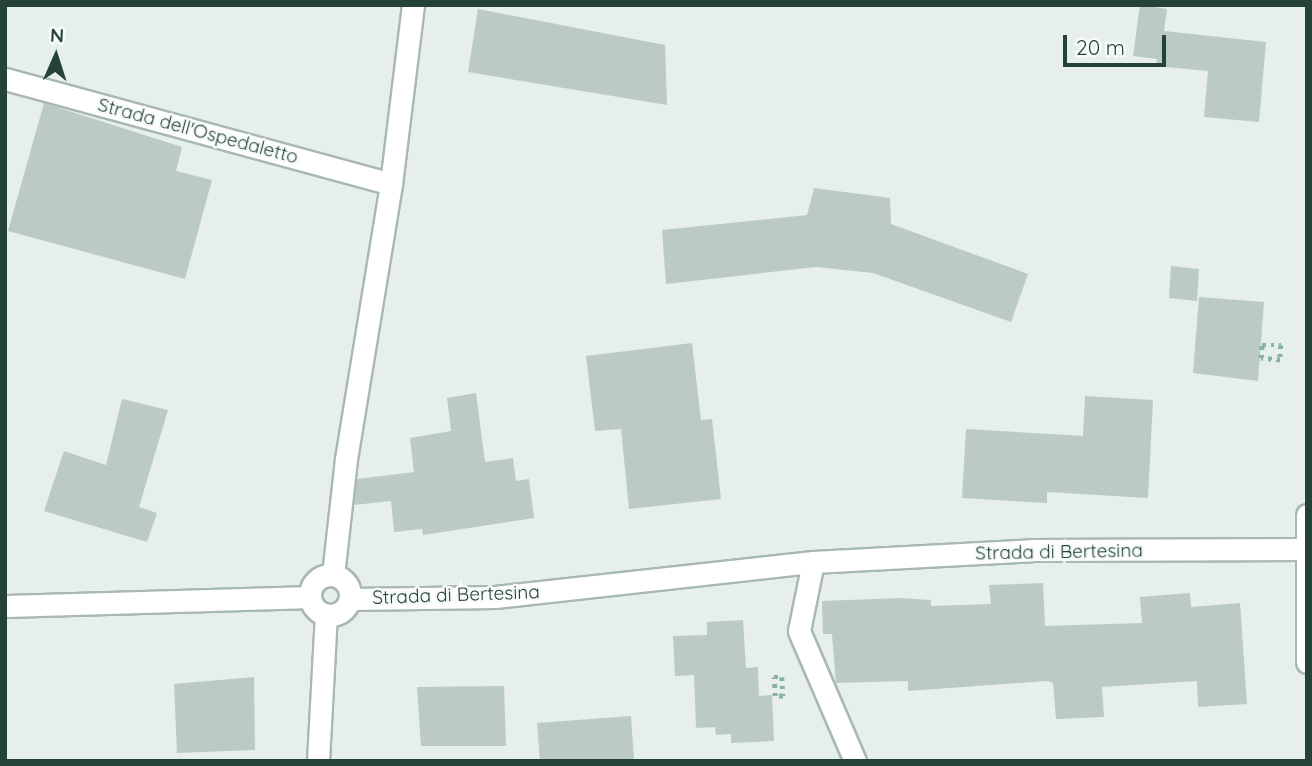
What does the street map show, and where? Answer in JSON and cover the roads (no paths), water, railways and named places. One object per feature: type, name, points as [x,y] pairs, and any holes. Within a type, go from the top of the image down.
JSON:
[{"type":"street","points":[[333,575],[345,459],[391,184],[413,5]]},
{"type":"street","name":"Strada dell'Ospedaletto","points":[[5,79],[391,184]]},
{"type":"street","points":[[1307,515],[1307,662]]},
{"type":"street","name":"Strada di Bertesina","points":[[350,598],[495,597],[813,562],[1032,550],[1306,549]]},
{"type":"street","points":[[813,562],[799,631],[855,761]]},
{"type":"street","points":[[333,575],[348,586],[350,598],[338,614],[326,615],[315,608],[310,597],[316,580],[333,575]]},
{"type":"street","points":[[5,606],[310,597]]},
{"type":"street","points":[[318,761],[326,615]]}]
